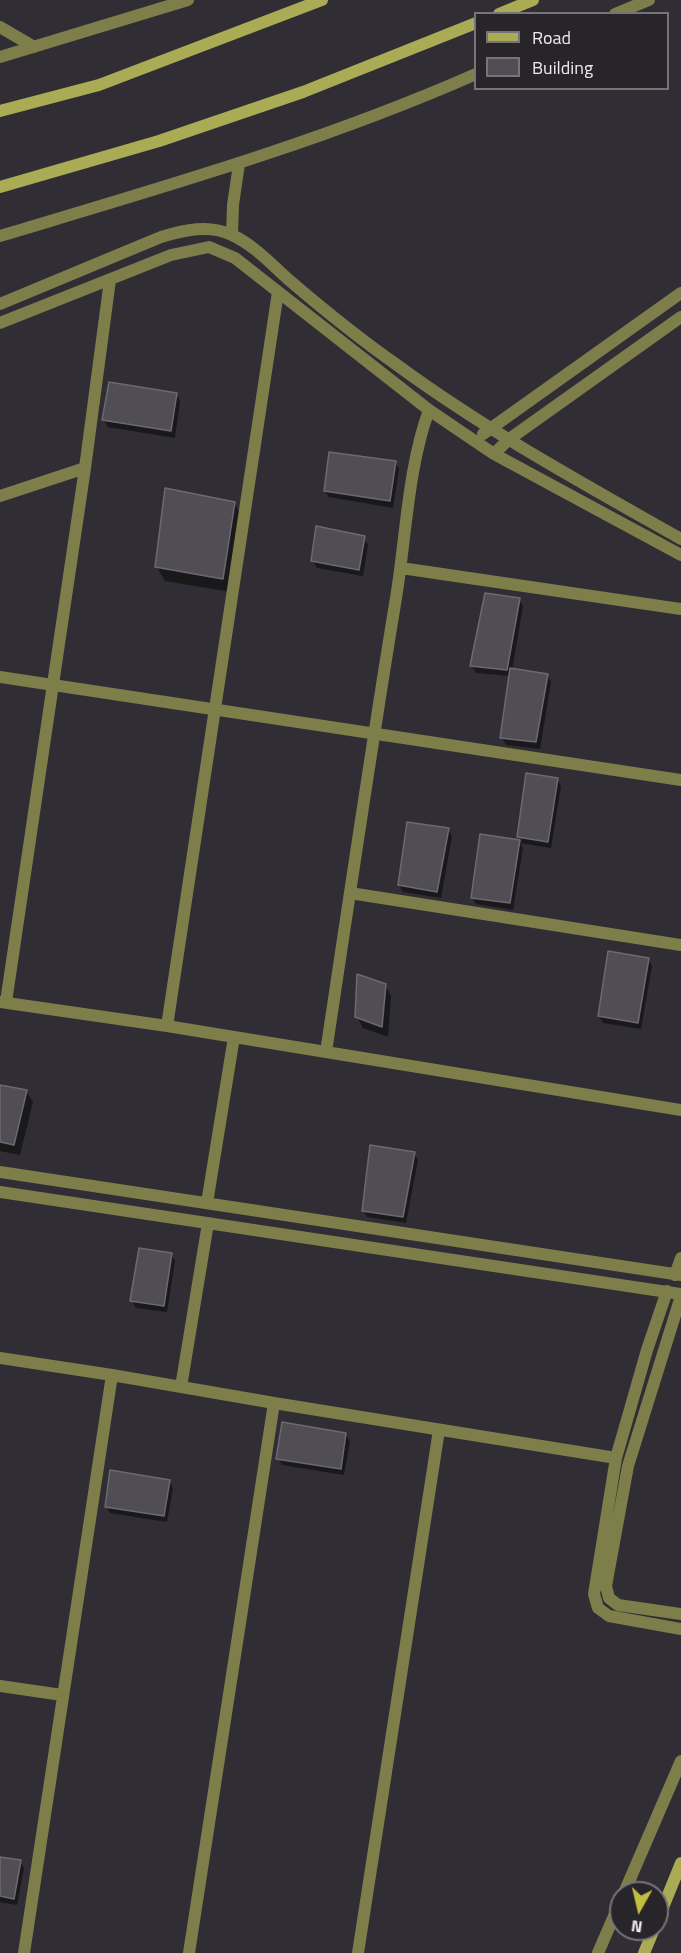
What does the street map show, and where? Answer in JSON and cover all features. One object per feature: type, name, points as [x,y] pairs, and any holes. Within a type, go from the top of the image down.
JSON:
[{"type":"main road","points":[[0,111],[99,85],[322,0]]},
{"type":"main road","points":[[504,12],[533,0]]},
{"type":"main road","points":[[0,187],[159,141],[303,92],[474,24]]},
{"type":"main road","points":[[669,1892],[681,1863]]},
{"type":"street","points":[[2,55],[188,0]]},
{"type":"street","points":[[621,8],[649,0]]},
{"type":"street","points":[[0,27],[34,47]]},
{"type":"street","points":[[0,236],[239,164],[421,98],[474,75]]},
{"type":"street","points":[[232,235],[233,205],[239,164]]},
{"type":"street","points":[[0,304],[161,237],[185,230],[212,229],[232,235],[397,366],[489,429],[681,539]]},
{"type":"street","points":[[0,323],[171,255],[209,246],[235,258],[429,410],[494,454],[681,555]]},
{"type":"street","points":[[110,280],[53,684],[3,1002],[168,1026],[681,1110]]},
{"type":"street","points":[[168,1026],[278,292]]},
{"type":"street","points":[[476,440],[681,293]]},
{"type":"street","points":[[494,454],[508,440],[681,317]]},
{"type":"street","points":[[326,1052],[401,568],[418,438],[429,410]]},
{"type":"street","points":[[0,496],[85,468]]},
{"type":"street","points":[[401,568],[681,609]]},
{"type":"street","points":[[0,677],[681,780]]},
{"type":"street","points":[[350,893],[681,945]]},
{"type":"street","points":[[207,1203],[234,1037]]},
{"type":"street","points":[[0,1172],[678,1275],[681,1258]]},
{"type":"street","points":[[0,1192],[667,1291],[681,1295],[628,1466],[606,1586],[609,1598],[618,1605],[681,1614]]},
{"type":"street","points":[[181,1387],[208,1223]]},
{"type":"street","points":[[667,1291],[647,1350],[616,1458],[594,1594],[598,1608],[609,1616],[681,1629]]},
{"type":"street","points":[[0,1358],[112,1374],[274,1404],[616,1458]]},
{"type":"street","points":[[24,1953],[112,1374]]},
{"type":"street","points":[[189,1953],[274,1404]]},
{"type":"street","points":[[358,1953],[439,1430]]},
{"type":"street","points":[[0,1686],[62,1695]]},
{"type":"street","points":[[629,1881],[681,1761]]},
{"type":"street","points":[[598,1953],[609,1928]]},
{"type":"building","points":[[109,382],[177,393],[171,431],[102,420]]},
{"type":"building","points":[[329,452],[396,461],[390,501],[324,491]]},
{"type":"building","points":[[165,488],[235,502],[223,579],[155,567]]},
{"type":"building","points":[[316,526],[365,536],[359,570],[311,561]]},
{"type":"building","points":[[485,593],[520,598],[507,670],[470,666]]},
{"type":"building","points":[[510,668],[548,674],[536,742],[500,738]]},
{"type":"building","points":[[526,773],[558,778],[548,842],[517,837]]},
{"type":"building","points":[[407,822],[449,828],[437,892],[398,885]]},
{"type":"building","points":[[480,834],[520,840],[510,903],[471,898]]},
{"type":"building","points":[[608,951],[649,958],[638,1023],[598,1016]]},
{"type":"building","points":[[357,974],[386,984],[382,1027],[355,1017]]},
{"type":"building","points":[[0,1085],[27,1090],[14,1145],[0,1142]]},
{"type":"building","points":[[370,1145],[415,1152],[403,1217],[362,1211]]},
{"type":"building","points":[[139,1248],[172,1253],[164,1306],[130,1301]]},
{"type":"building","points":[[282,1422],[346,1433],[341,1469],[276,1459]]},
{"type":"building","points":[[110,1470],[170,1480],[164,1516],[105,1507]]},
{"type":"building","points":[[0,1857],[21,1860],[14,1899],[0,1896]]}]
